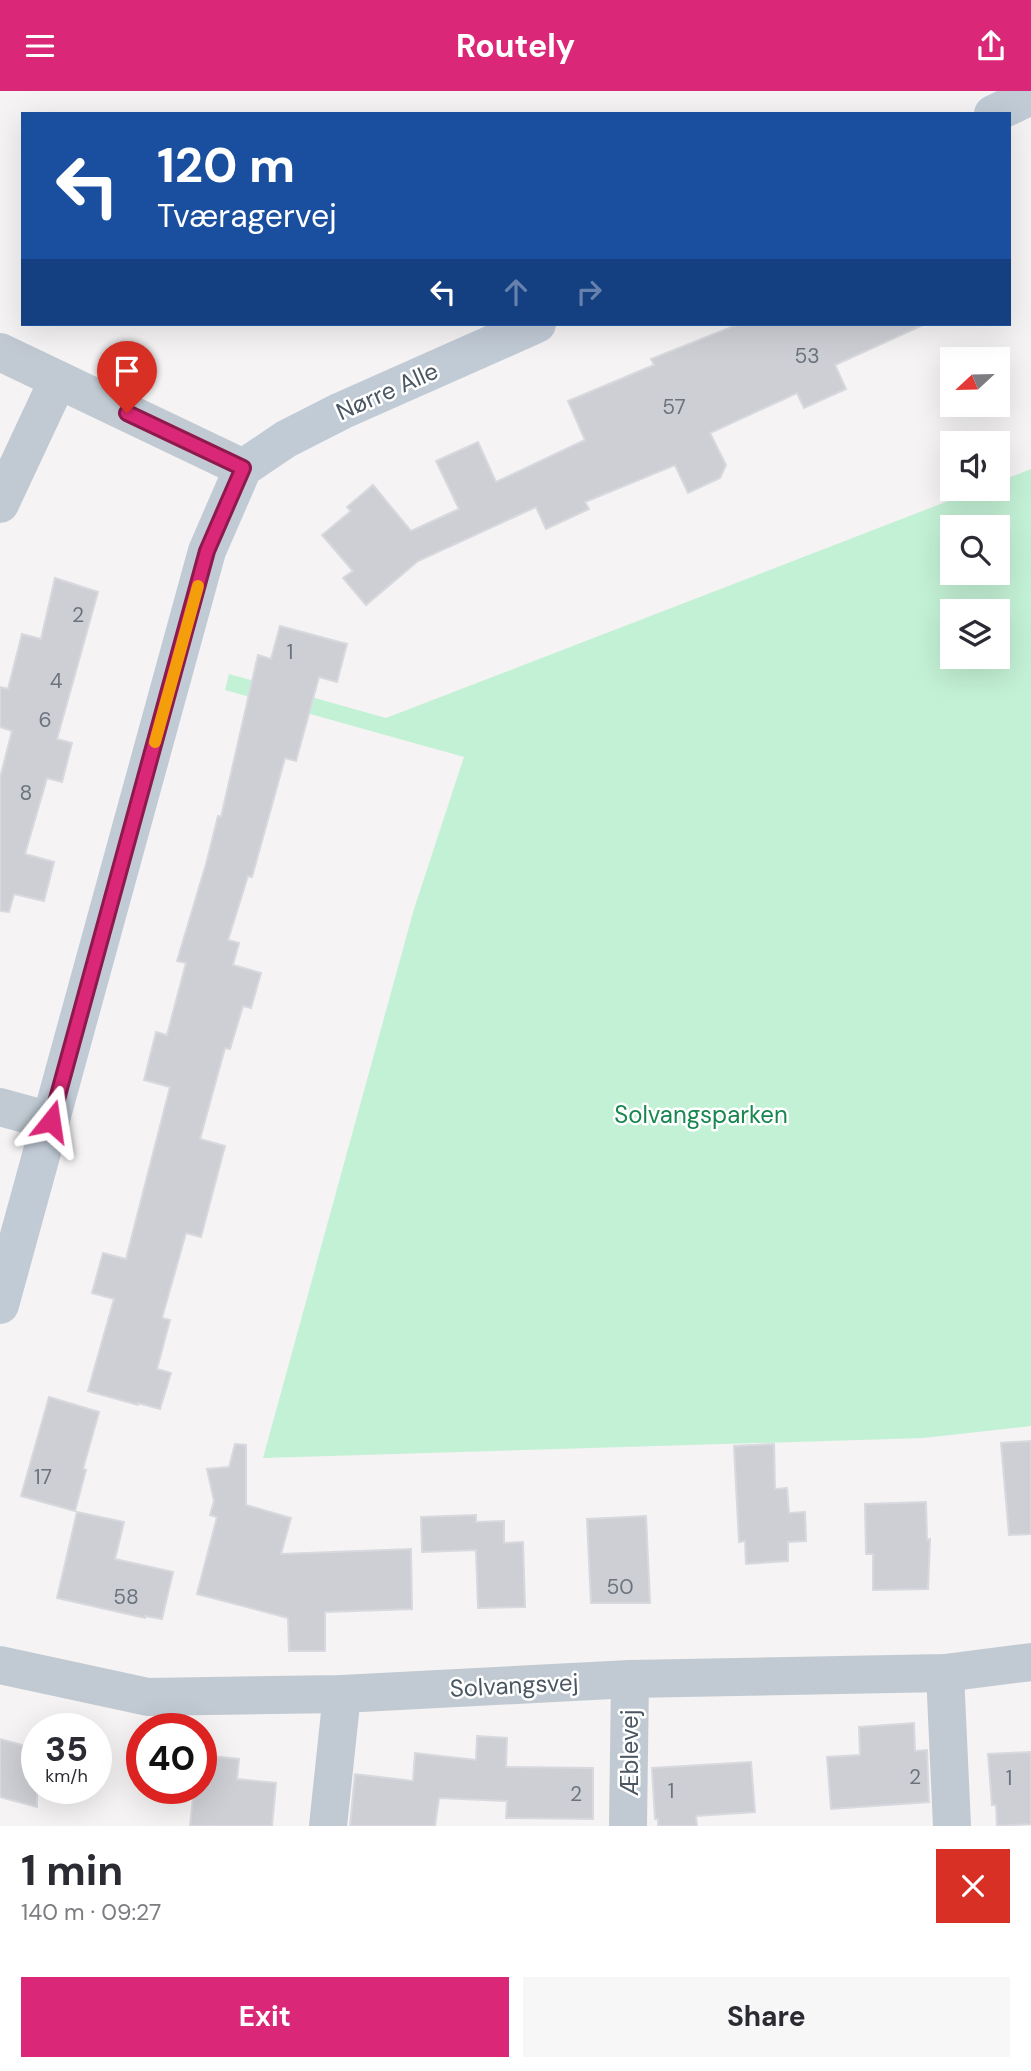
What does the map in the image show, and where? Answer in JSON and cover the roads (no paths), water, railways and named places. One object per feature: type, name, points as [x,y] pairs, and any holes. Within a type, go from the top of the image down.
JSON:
[{"type":"street","points":[[996,112],[1031,96]]},
{"type":"street","name":"Nørre Alle","points":[[243,468],[286,439],[341,411],[532,326]]},
{"type":"street","points":[[0,352],[243,468],[207,551],[0,1305]]},
{"type":"street","points":[[0,504],[58,380]]},
{"type":"street","points":[[0,1107],[51,1121]]},
{"type":"street","name":"Solvangsvej","points":[[0,1665],[148,1697],[342,1694],[630,1679],[945,1673],[1031,1662]]},
{"type":"street","points":[[945,1673],[952,1826]]},
{"type":"street","name":"Æblevej","points":[[628,1826],[630,1679]]},
{"type":"street","points":[[328,1826],[342,1694]]},
{"type":"park label","name":"Solvangsparken","points":[[701,1114]]}]
